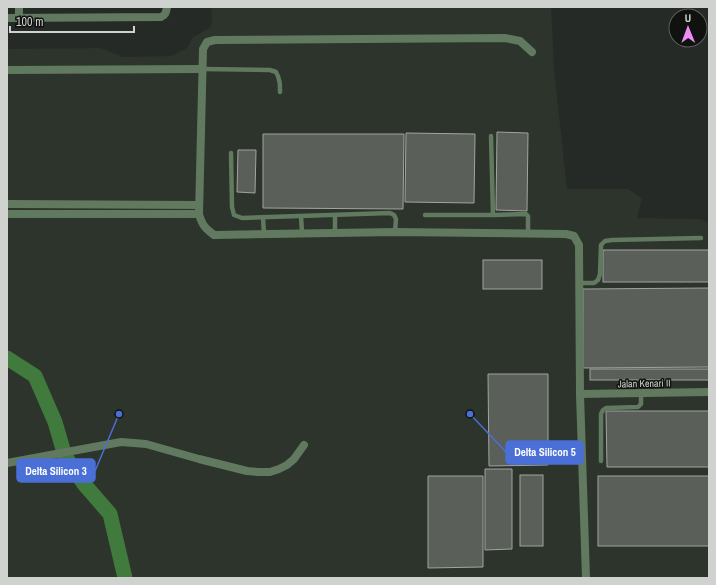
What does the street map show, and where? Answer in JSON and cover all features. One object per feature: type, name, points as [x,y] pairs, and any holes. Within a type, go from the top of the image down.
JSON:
[{"type":"street","points":[[19,7],[19,18]]},
{"type":"street","points":[[7,18],[161,17],[164,16],[166,12],[166,7]]},
{"type":"street","points":[[532,52],[520,41],[505,38],[214,40],[207,42],[203,49],[202,70],[199,214],[201,222],[205,228],[214,235],[395,232],[566,234],[574,236],[579,245],[580,394],[586,578]]},
{"type":"street","points":[[7,70],[202,70]]},
{"type":"street","points":[[7,204],[199,205]]},
{"type":"street","points":[[7,214],[199,214]]},
{"type":"street","name":"Jalan Kenari II","points":[[580,394],[709,392]]},
{"type":"street","points":[[7,463],[76,451],[102,444],[122,442],[146,444],[224,466],[258,472],[270,472],[287,465],[294,459],[304,446]]},
{"type":"lane","points":[[202,70],[270,70],[276,72],[279,77],[280,92]]},
{"type":"lane","points":[[491,136],[493,215]]},
{"type":"lane","points":[[231,153],[232,207],[234,215],[242,218],[390,213],[394,215],[396,219],[395,232]]},
{"type":"lane","points":[[425,215],[526,214],[528,216],[528,234]]},
{"type":"lane","points":[[335,215],[335,233]]},
{"type":"lane","points":[[301,216],[302,233]]},
{"type":"lane","points":[[263,217],[264,234]]},
{"type":"lane","points":[[580,283],[594,283],[598,280],[600,274],[601,245],[605,241],[701,238]]},
{"type":"lane","points":[[601,461],[601,414],[603,410],[606,408],[638,407],[641,404],[641,393]]},
{"type":"shaded area","points":[[211,7],[551,7],[554,70],[567,189],[628,189],[642,198],[637,218],[700,219],[709,223],[709,578],[7,578],[7,49],[101,48],[123,57],[171,56],[187,48],[193,37],[211,27]]},
{"type":"building","points":[[497,132],[528,133],[527,211],[496,210]]},
{"type":"building","points":[[406,133],[475,134],[474,203],[405,202]]},
{"type":"building","points":[[263,134],[404,134],[403,209],[263,208]]},
{"type":"building","points":[[238,150],[256,150],[255,193],[237,192]]},
{"type":"building","points":[[603,250],[709,250],[709,282],[603,282]]},
{"type":"building","points":[[483,260],[542,260],[542,289],[483,289]]},
{"type":"building","points":[[709,288],[709,367],[583,368],[583,289]]},
{"type":"building","points":[[590,369],[709,369],[709,380],[590,380]]},
{"type":"building","points":[[488,374],[548,374],[548,465],[489,466]]},
{"type":"building","points":[[606,411],[709,411],[709,467],[607,467]]},
{"type":"building","points":[[485,469],[512,469],[512,549],[485,550]]},
{"type":"building","points":[[520,475],[543,475],[543,546],[520,546]]},
{"type":"building","points":[[428,476],[483,476],[483,567],[428,568]]},
{"type":"building","points":[[598,476],[709,476],[709,546],[598,546]]},
{"type":"waterway","points":[[7,358],[35,376],[55,422],[65,456],[84,484],[110,514],[125,578]]},
{"type":"place","name":"Delta Silicon 3","points":[[119,414]]},
{"type":"place","name":"Delta Silicon 5","points":[[470,414]]}]
